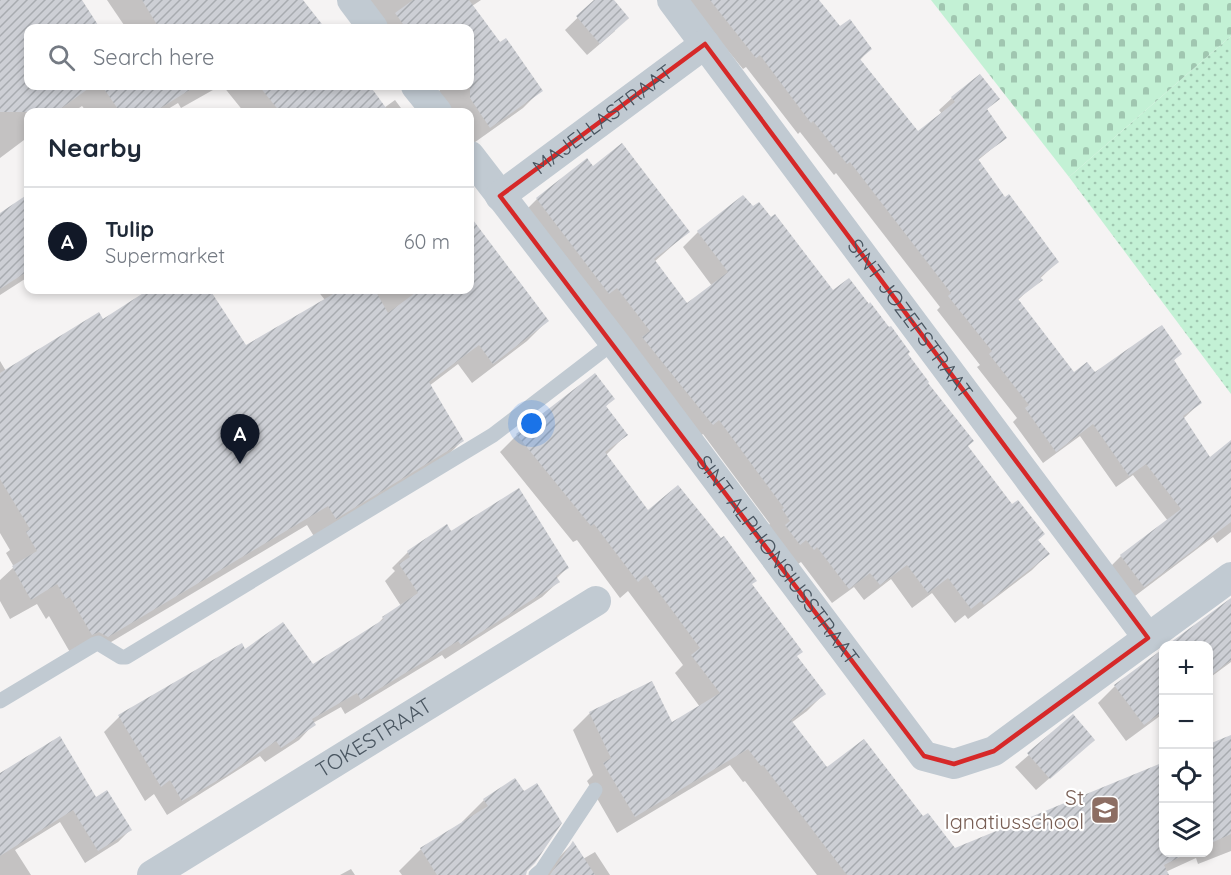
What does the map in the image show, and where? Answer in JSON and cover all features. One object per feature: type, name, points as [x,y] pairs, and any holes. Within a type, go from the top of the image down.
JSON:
[{"type":"street","points":[[351,0],[370,24]]},
{"type":"street","name":"SINT JOZEFSTRAAT","points":[[672,0],[1148,638]]},
{"type":"street","name":"MAJELLASTRAAT","points":[[500,196],[705,44]]},
{"type":"street","points":[[419,90],[434,108]]},
{"type":"street","name":"SINT ALPHONSIUSSTRAAT","points":[[474,161],[614,342],[924,756],[954,764],[994,751],[1231,577]]},
{"type":"street","name":"TOKESTRAAT","points":[[152,875],[596,601]]},
{"type":"lane","points":[[0,701],[98,643],[121,657],[126,657],[493,435],[614,342]]},
{"type":"lane","points":[[536,875],[542,870],[595,790]]},
{"type":"highlighted area","points":[[705,44],[1148,638],[994,751],[954,764],[924,756],[500,196]]},
{"type":"green space","points":[[931,0],[1231,0],[1231,36],[1069,177]]},
{"type":"green space","points":[[1231,36],[1231,394],[1069,177]]},
{"type":"building","points":[[0,0],[82,0],[97,24],[24,24],[24,90],[86,90],[62,108],[24,108],[24,112],[0,112]]},
{"type":"building","points":[[142,0],[303,0],[322,24],[157,24]]},
{"type":"building","points":[[413,0],[469,0],[500,42],[506,38],[543,91],[490,128],[470,98],[470,90],[474,90],[474,24],[403,24],[395,13]]},
{"type":"building","points":[[594,0],[614,0],[629,18],[600,44],[576,16]]},
{"type":"building","points":[[710,0],[819,0],[840,26],[850,19],[872,49],[860,59],[918,131],[955,102],[951,97],[980,74],[1000,99],[987,109],[1007,138],[978,159],[1005,197],[1009,194],[1059,262],[1040,277],[1043,280],[1018,299],[1074,372],[1087,362],[1095,372],[1162,325],[1182,354],[1174,360],[1202,403],[1183,416],[1210,457],[1231,440],[1231,522],[1144,587],[1120,555],[1181,509],[1146,464],[1129,476],[1093,424],[1056,452],[1025,408],[1029,405],[989,354],[992,351],[948,296],[951,293],[850,162],[847,164],[813,121],[811,123],[760,55],[756,58]]},
{"type":"building","points":[[105,90],[190,90],[160,108],[117,108]]},
{"type":"building","points":[[262,90],[373,90],[386,108],[277,108]]},
{"type":"building","points":[[622,143],[690,232],[654,259],[687,303],[728,272],[697,231],[743,195],[753,206],[759,202],[771,217],[775,214],[833,290],[849,278],[889,327],[891,326],[928,383],[974,441],[968,446],[1012,504],[1018,500],[1045,534],[1038,540],[1050,554],[984,605],[981,601],[971,609],[948,578],[928,593],[907,565],[880,585],[870,573],[849,589],[817,547],[814,550],[806,540],[800,545],[785,525],[790,521],[782,509],[784,508],[719,420],[713,425],[642,337],[650,331],[617,288],[609,294],[536,198],[587,158],[593,166]]},
{"type":"building","points":[[24,197],[24,274],[0,289],[0,213]]},
{"type":"building","points":[[474,221],[549,321],[493,364],[479,345],[429,382],[464,441],[336,519],[328,506],[108,637],[99,632],[92,635],[70,597],[66,599],[57,584],[31,600],[12,566],[37,551],[26,532],[30,529],[0,479],[0,373],[99,312],[103,319],[142,294],[213,294],[246,345],[333,294],[377,294],[388,313],[414,294],[474,294]]},
{"type":"building","points":[[595,373],[615,399],[606,406],[628,435],[605,452],[648,510],[678,485],[721,538],[724,536],[757,581],[752,584],[803,652],[797,656],[826,694],[791,720],[827,767],[864,739],[923,816],[928,813],[955,848],[1159,764],[1159,857],[1180,857],[1164,865],[1169,875],[847,875],[763,765],[761,766],[748,749],[635,817],[603,763],[611,758],[589,712],[652,681],[672,722],[720,693],[691,655],[700,648],[646,575],[638,582],[594,524],[591,526],[516,434]]},
{"type":"building","points":[[519,488],[569,568],[556,576],[560,582],[461,645],[458,641],[361,700],[357,693],[312,719],[316,725],[281,748],[276,741],[227,775],[182,801],[170,780],[161,787],[118,715],[242,643],[245,649],[283,622],[313,664],[384,619],[382,617],[418,593],[399,564],[410,557],[407,551],[447,524],[451,531]]},
{"type":"building","points":[[1231,598],[1231,660],[1213,674],[1213,641],[1172,641]]},
{"type":"building","points":[[1159,652],[1159,714],[1144,725],[1114,685]]},
{"type":"building","points":[[1073,714],[1095,740],[1050,779],[1027,753]]},
{"type":"building","points":[[1231,735],[1231,834],[1213,842],[1213,749],[1213,742]]},
{"type":"building","points":[[60,736],[96,797],[107,790],[132,830],[98,851],[73,810],[0,856],[0,773]]},
{"type":"building","points":[[515,778],[524,791],[537,783],[562,823],[526,875],[437,875],[420,848],[488,806],[483,799]]},
{"type":"building","points":[[573,841],[595,875],[550,875]]},
{"type":"place","name":"Tulip","points":[[240,464]]},
{"type":"place","name":"St Ignatiusschool","points":[[1105,810]]}]
